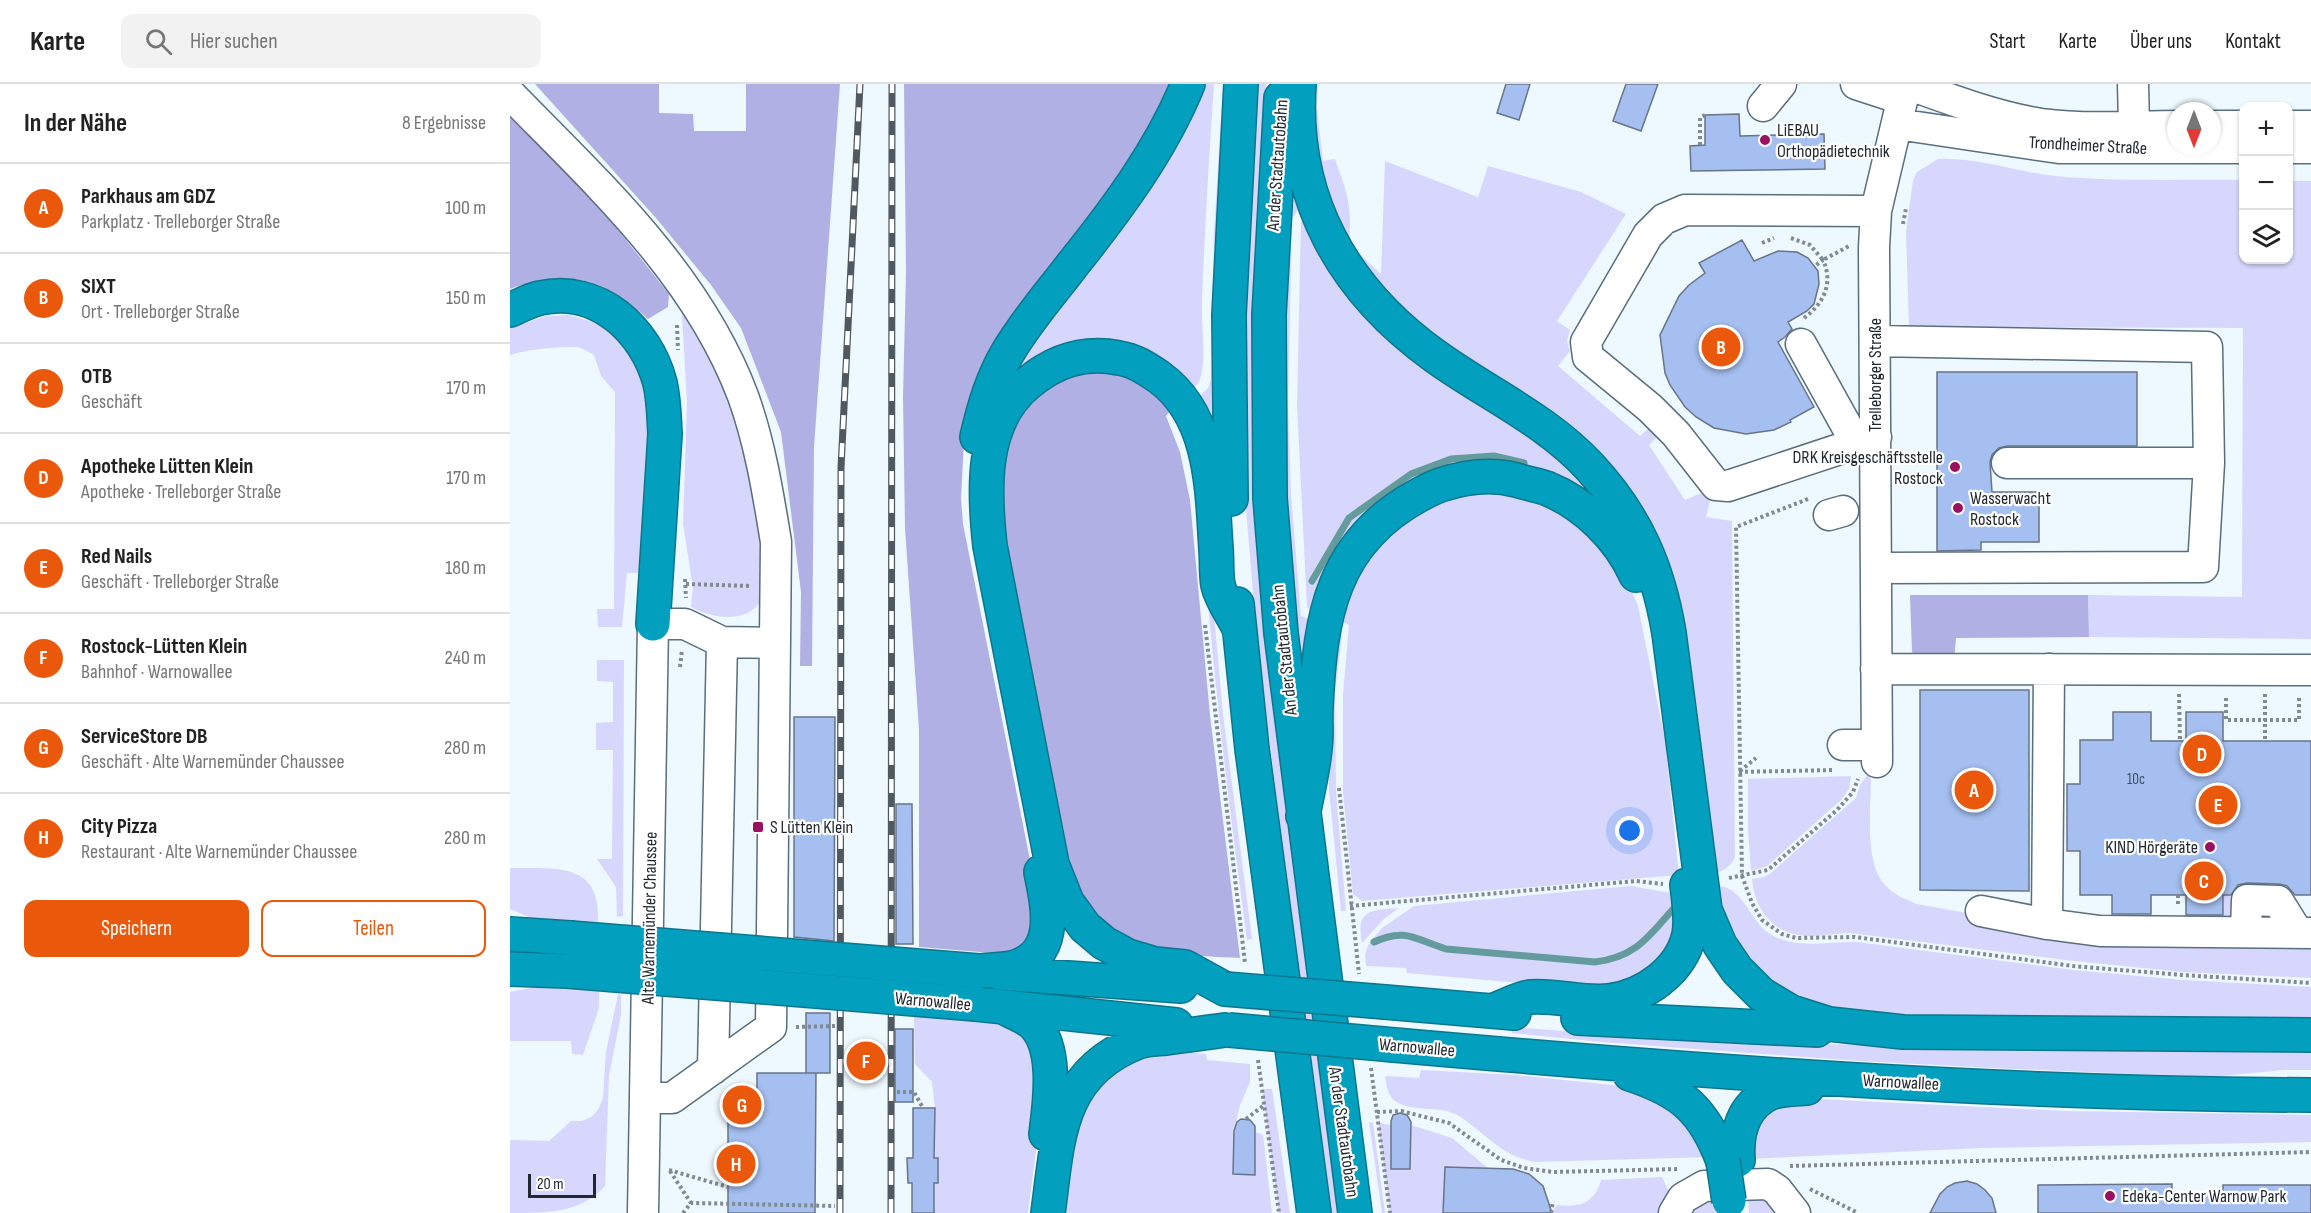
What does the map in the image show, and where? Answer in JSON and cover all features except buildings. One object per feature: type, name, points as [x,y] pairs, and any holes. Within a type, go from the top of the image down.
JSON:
[{"type":"highway","points":[[979,971],[1012,968],[1023,963],[1038,952],[1049,928],[1048,905],[979,561],[972,512],[971,473],[976,438],[987,396],[1007,353],[1031,317],[1102,226],[1139,174],[1167,130],[1188,84]]},
{"type":"highway","points":[[1241,84],[1229,315],[1230,476],[1238,626],[1253,761],[1314,1213]]},
{"type":"highway","name":"An der Stadtautobahn","points":[[1283,84],[1269,315],[1270,498],[1281,633],[1355,1213]]},
{"type":"highway","points":[[1299,84],[1300,138],[1313,204],[1333,249],[1356,280],[1397,324],[1434,355],[1556,436],[1590,466],[1623,508],[1650,556],[1663,597],[1669,633],[1706,910],[1719,945],[1737,970],[1761,994],[1791,1012],[1829,1024],[1902,1032],[2311,1035]]},
{"type":"highway","points":[[510,310],[540,298],[558,296],[589,301],[621,318],[644,345],[659,382],[665,434],[653,624]]},
{"type":"highway","points":[[1225,989],[1185,967],[1155,964],[1128,956],[1104,943],[1085,927],[1067,902],[1052,864],[990,546],[986,510],[987,471],[993,437],[1004,412],[1018,391],[1053,365],[1071,358],[1091,355],[1127,359],[1148,369],[1169,384],[1184,403],[1199,430],[1208,458],[1218,587],[1238,626]]},
{"type":"highway","points":[[1303,816],[1315,748],[1316,698],[1324,620],[1333,590],[1348,558],[1371,530],[1398,506],[1429,489],[1466,478],[1508,478],[1546,488],[1578,505],[1608,532],[1630,562],[1646,594],[1671,742],[1690,910],[1689,936],[1678,958],[1665,975],[1647,989],[1607,1001],[1529,997],[1493,1011]]},
{"type":"highway","name":"Warnowallee","points":[[518,933],[1493,1011],[1741,1028],[1902,1032]]},
{"type":"highway","name":"Warnowallee","points":[[510,969],[567,971],[988,1005],[1227,1030],[1594,1063],[2016,1089],[2311,1095]]},
{"type":"highway","points":[[988,1005],[1031,1022],[1042,1035],[1050,1070],[1051,1095],[1036,1213]]},
{"type":"highway","points":[[1048,1213],[1065,1110],[1079,1085],[1095,1068],[1115,1053],[1140,1041],[1227,1030]]},
{"type":"highway","points":[[1594,1063],[1660,1083],[1678,1094],[1698,1113],[1731,1161]]},
{"type":"highway","points":[[1736,1207],[1731,1161],[1741,1122],[1756,1102],[1771,1092],[1866,1080]]},
{"type":"street","points":[[1856,84],[1903,98]]},
{"type":"street","points":[[2133,84],[2134,126]]},
{"type":"street","points":[[510,94],[612,199],[660,255],[705,317],[743,396],[765,472],[776,542],[771,1027],[672,1098],[646,1098]]},
{"type":"street","name":"Trondheimer Straße","points":[[1903,98],[1986,111],[2031,122],[2067,125],[2167,126]]},
{"type":"street","name":"Trondheimer Straße","points":[[1903,98],[2059,148],[2239,148]]},
{"type":"street","name":"Trelleborger Straße","points":[[1871,759],[1876,669],[1876,568],[1866,440],[1895,342],[1876,211],[1903,98]]},
{"type":"street","points":[[2221,126],[2239,126]]},
{"type":"street","points":[[2293,126],[2311,126]]},
{"type":"street","points":[[2293,148],[2311,148]]},
{"type":"street","points":[[1802,344],[1866,440],[1728,486],[1716,485],[1676,434],[1650,408],[1588,357],[1586,342],[1648,236],[1664,219],[1674,214],[1685,210],[1876,211]]},
{"type":"street","points":[[1876,568],[2203,567],[2209,463],[2206,347],[1895,342]]},
{"type":"street","points":[[2007,463],[2209,463]]},
{"type":"street","points":[[653,624],[686,624],[722,642],[775,644]]},
{"type":"street","name":"Alte Warnemünder Chaussee","points":[[643,1213],[653,624]]},
{"type":"street","points":[[713,1069],[722,642]]},
{"type":"street","points":[[1876,669],[2004,679],[2049,669],[2311,670]]},
{"type":"street","points":[[2034,921],[2049,669]]},
{"type":"street","points":[[1841,758],[1871,759]]},
{"type":"street","points":[[1981,911],[2100,931],[2305,933]]},
{"type":"street","points":[[1674,1213],[1683,1198],[1704,1186],[1711,1185],[1767,1184],[1797,1202]]},
{"type":"path","points":[[1700,145],[1700,118],[1705,115]]},
{"type":"path","points":[[1762,243],[1780,237],[1802,241],[1818,252],[1823,261],[1828,277],[1825,296],[1816,309],[1799,322],[1806,340],[1802,344]]},
{"type":"path","points":[[1815,266],[1854,242]]},
{"type":"path","points":[[1903,461],[1937,461]]},
{"type":"path","points":[[1739,772],[1736,527],[1828,508]]},
{"type":"path","points":[[656,583],[776,586]]},
{"type":"path","points":[[2178,670],[2180,741]]},
{"type":"path","points":[[2265,670],[2265,741]]},
{"type":"path","points":[[2226,698],[2226,720],[2299,720],[2299,698]]},
{"type":"path","points":[[1739,772],[1756,758]]},
{"type":"path","points":[[1739,772],[1841,758]]},
{"type":"path","points":[[1723,879],[1768,870],[1837,810],[1853,792],[1871,759]]},
{"type":"path","points":[[1350,906],[1636,881],[1665,884]]},
{"type":"path","points":[[771,1027],[835,1026]]},
{"type":"path","points":[[897,1092],[914,1092],[923,1108]]},
{"type":"path","points":[[1246,1119],[1263,1106]]},
{"type":"path","points":[[1377,1112],[1401,1112],[1449,1124],[1501,1160],[1524,1168],[1553,1172],[1683,1168]]},
{"type":"path","points":[[1785,1166],[2311,1152]]},
{"type":"path","points":[[690,1203],[669,1170],[728,1187]]},
{"type":"path","points":[[1551,1213],[1553,1201]]},
{"type":"path","points":[[1797,1202],[1858,1213]]},
{"type":"path","points":[[690,1203],[834,1206]]},
{"type":"path","points":[[683,1213],[690,1203]]},
{"type":"shaded area","points":[[535,84],[659,84],[659,113],[693,114],[694,131],[746,131],[746,84],[840,84],[814,447],[812,666],[800,666],[801,592],[781,432],[741,328],[711,285],[656,218]]},
{"type":"shaded area","points":[[904,84],[1176,84],[964,441],[961,498],[963,524],[1040,910],[1026,945],[1004,954],[919,947],[919,730],[905,528]]},
{"type":"shaded area","points":[[1197,84],[1214,84],[1202,299],[1203,360],[1200,380],[1192,392],[1068,344],[1041,354],[1020,368],[1016,368]]},
{"type":"shaded area","points":[[1223,84],[1228,84],[1216,450],[1197,399],[1208,388],[1211,379],[1214,233]]},
{"type":"shaded area","points":[[1255,84],[1266,84],[1253,315],[1263,614],[1273,710],[1339,1213],[1330,1213],[1266,714],[1245,497],[1245,315]]},
{"type":"shaded area","points":[[1308,84],[1318,84],[1317,108],[1323,161],[1335,159],[1346,191],[1350,219],[1349,244],[1381,274],[1385,161],[1478,197],[1488,166],[1581,192],[1626,214],[1557,321],[1570,330],[1567,341],[1570,351],[1558,366],[1640,436],[1652,425],[1660,434],[1649,445],[1685,500],[1701,493],[1710,501],[1706,517],[1732,521],[1735,857],[1723,870],[1713,874],[1658,545],[1360,267],[1322,199]]},
{"type":"shaded area","points":[[510,116],[604,212],[669,294],[668,307],[648,319],[610,291],[598,285],[570,279],[554,279],[510,289]]},
{"type":"shaded area","points":[[1938,159],[1953,159],[2078,178],[2239,180],[2239,264],[2293,264],[2293,181],[2311,181],[2311,639],[2089,637],[2088,595],[2242,597],[2243,328],[1909,327],[1906,232],[1913,180],[1917,172]]},
{"type":"shaded area","points":[[1288,174],[1303,202],[1292,219],[1288,404],[1291,495],[1301,616],[1314,621],[1305,667],[1301,667],[1293,618],[1282,403]]},
{"type":"shaded area","points":[[1307,214],[1317,237],[1562,456],[1606,509],[1419,478],[1399,487],[1381,500],[1349,531],[1336,549],[1326,569],[1314,611],[1310,610],[1307,607],[1297,405],[1301,221]]},
{"type":"shaded area","points":[[681,299],[733,402],[759,505],[766,594],[753,609],[737,616],[713,615],[691,607],[693,588],[683,524],[687,403]]},
{"type":"shaded area","points":[[568,315],[598,324],[614,335],[631,357],[643,384],[649,415],[649,481],[646,514],[638,573],[627,573],[622,627],[598,627],[597,609],[614,609],[615,392],[601,376],[594,355],[581,348],[545,349],[510,356],[510,328],[546,316]]},
{"type":"shaded area","points":[[1119,368],[1174,406],[1166,416],[1180,452],[1190,500],[1210,715],[1240,958],[1166,951],[1129,940],[1114,932],[1095,916],[1067,871],[998,534],[999,448],[1042,384],[1058,374]]},
{"type":"shaded area","points":[[1186,425],[1207,538],[1223,714],[1252,939],[1247,940],[1222,742],[1197,497]]},
{"type":"shaded area","points":[[1474,490],[1516,492],[1583,523],[1627,580],[1638,606],[1665,740],[1679,875],[1362,901],[1353,894],[1343,792],[1343,694],[1349,625],[1336,619],[1359,562],[1433,498]]},
{"type":"shaded area","points":[[1910,595],[2088,595],[2089,637],[1956,638],[1954,661],[1919,660],[1912,652]]},
{"type":"shaded area","points":[[1334,628],[1342,635],[1335,693],[1336,792],[1346,911],[1341,911],[1329,790],[1328,692]]},
{"type":"shaded area","points":[[597,660],[624,660],[623,916],[617,917],[616,887],[597,859],[612,859],[613,750],[596,750],[596,723],[613,722],[613,682],[597,681]]},
{"type":"shaded area","points":[[1868,774],[1871,779],[1871,849],[1878,875],[1892,891],[1917,904],[2049,928],[2311,948],[2311,978],[2183,972],[1850,933],[1800,935],[1778,927],[1763,912],[1754,891],[1752,879],[1771,873],[1856,798],[1860,785]]},
{"type":"shaded area","points":[[1851,776],[1849,789],[1842,799],[1767,866],[1751,871],[1748,779]]},
{"type":"shaded area","points":[[510,868],[558,869],[572,872],[583,878],[592,888],[597,902],[598,922],[533,919],[510,909]]},
{"type":"shaded area","points":[[1631,886],[1681,895],[1670,948],[1643,975],[1601,990],[1407,973],[1406,968],[1366,966],[1365,954],[1369,943],[1382,928],[1414,906]]},
{"type":"shaded area","points":[[1721,886],[1729,889],[1741,899],[1766,931],[1787,941],[1810,944],[1857,942],[2073,970],[2183,980],[2311,987],[2311,1022],[1912,1020],[1819,1010],[1761,977],[1723,922],[1715,889]]},
{"type":"shaded area","points":[[2224,895],[2246,896],[2245,925],[2224,925]]},
{"type":"shaded area","points":[[1399,908],[1384,919],[1362,943],[1361,923],[1368,914],[1374,911]]},
{"type":"shaded area","points":[[566,986],[599,990],[599,1008],[583,1055],[572,1054],[571,1041],[510,1041],[510,992],[536,987]]},
{"type":"shaded area","points":[[618,994],[621,995],[621,1015],[609,1076],[605,1186],[585,1202],[563,1210],[510,1213],[510,1140],[549,1141],[571,1121],[582,1121],[591,1117],[598,1110],[603,1098],[606,1052]]},
{"type":"shaded area","points":[[914,1016],[998,1020],[1014,1026],[1034,1045],[1039,1127],[1028,1213],[934,1213],[934,1183],[938,1182],[938,1159],[934,1158],[935,1108],[932,1082],[915,1064]]},
{"type":"shaded area","points":[[1512,1027],[1812,1044],[2311,1050],[2311,1070],[2283,1070],[2212,1077],[1859,1061],[1601,1042],[1512,1033]]},
{"type":"shaded area","points":[[1160,1049],[1206,1054],[1207,1060],[1250,1064],[1250,1082],[1240,1105],[1234,1131],[1233,1174],[1255,1175],[1256,1132],[1263,1135],[1272,1213],[1058,1213],[1071,1123],[1102,1074]]},
{"type":"shaded area","points":[[1421,1070],[1517,1075],[1622,1086],[1676,1107],[1709,1157],[1535,1162],[1522,1159],[1502,1149],[1457,1115],[1442,1110],[1410,1107],[1392,1099],[1385,1076],[1419,1078]]},
{"type":"shaded area","points":[[1262,1089],[1272,1089],[1290,1213],[1279,1213]]},
{"type":"shaded area","points":[[1798,1098],[2066,1111],[2311,1115],[2311,1142],[1981,1148],[1747,1159],[1761,1112]]},
{"type":"shaded area","points":[[1369,1122],[1373,1123],[1385,1213],[1382,1213]]},
{"type":"shaded area","points":[[1378,1123],[1391,1125],[1391,1169],[1410,1168],[1411,1125],[1452,1138],[1489,1169],[1445,1167],[1443,1213],[1390,1213]]},
{"type":"shaded area","points":[[1662,1177],[1671,1196],[1660,1213],[1551,1213],[1557,1205],[1572,1206],[1590,1199],[1595,1194],[1601,1180]]},
{"type":"shaded area","points":[[1752,1193],[1769,1198],[1778,1213],[1749,1213],[1748,1200],[1752,1200]]},
{"type":"shaded area","points":[[1712,1200],[1723,1213],[1690,1213],[1698,1204]]},
{"type":"waterway","points":[[1312,581],[1349,518],[1411,474],[1451,459],[1494,456],[1524,463]]},
{"type":"waterway","points":[[1374,942],[1403,935],[1446,949],[1595,962],[1621,956],[1640,944],[1674,908]]},
{"type":"railway","points":[[840,1213],[841,468],[860,84]]},
{"type":"railway","points":[[891,1213],[892,84]]},
{"type":"place","name":"LiEBAU Orthopädietechnik","points":[[1765,140]]},
{"type":"place","name":"SIXT","points":[[1721,347]]},
{"type":"place","name":"DRK Kreisgeschäftsstelle Rostock","points":[[1955,467]]},
{"type":"place","name":"Wasserwacht Rostock","points":[[1958,508]]},
{"type":"place","name":"Apotheke Lütten Klein","points":[[2202,754]]},
{"type":"place","name":"Parkhaus am GDZ","points":[[1974,790]]},
{"type":"place","name":"Red Nails","points":[[2218,805]]},
{"type":"place","name":"S Lütten Klein","points":[[758,827]]},
{"type":"place","name":"KIND Hörgeräte","points":[[2210,847]]},
{"type":"place","name":"OTB","points":[[2204,881]]},
{"type":"place","name":"Rostock-Lütten Klein","points":[[866,1061]]},
{"type":"place","name":"ServiceStore DB","points":[[742,1105]]},
{"type":"place","name":"City Pizza","points":[[736,1164]]},
{"type":"place","name":"Edeka-Center Warnow Park","points":[[2110,1196]]}]
